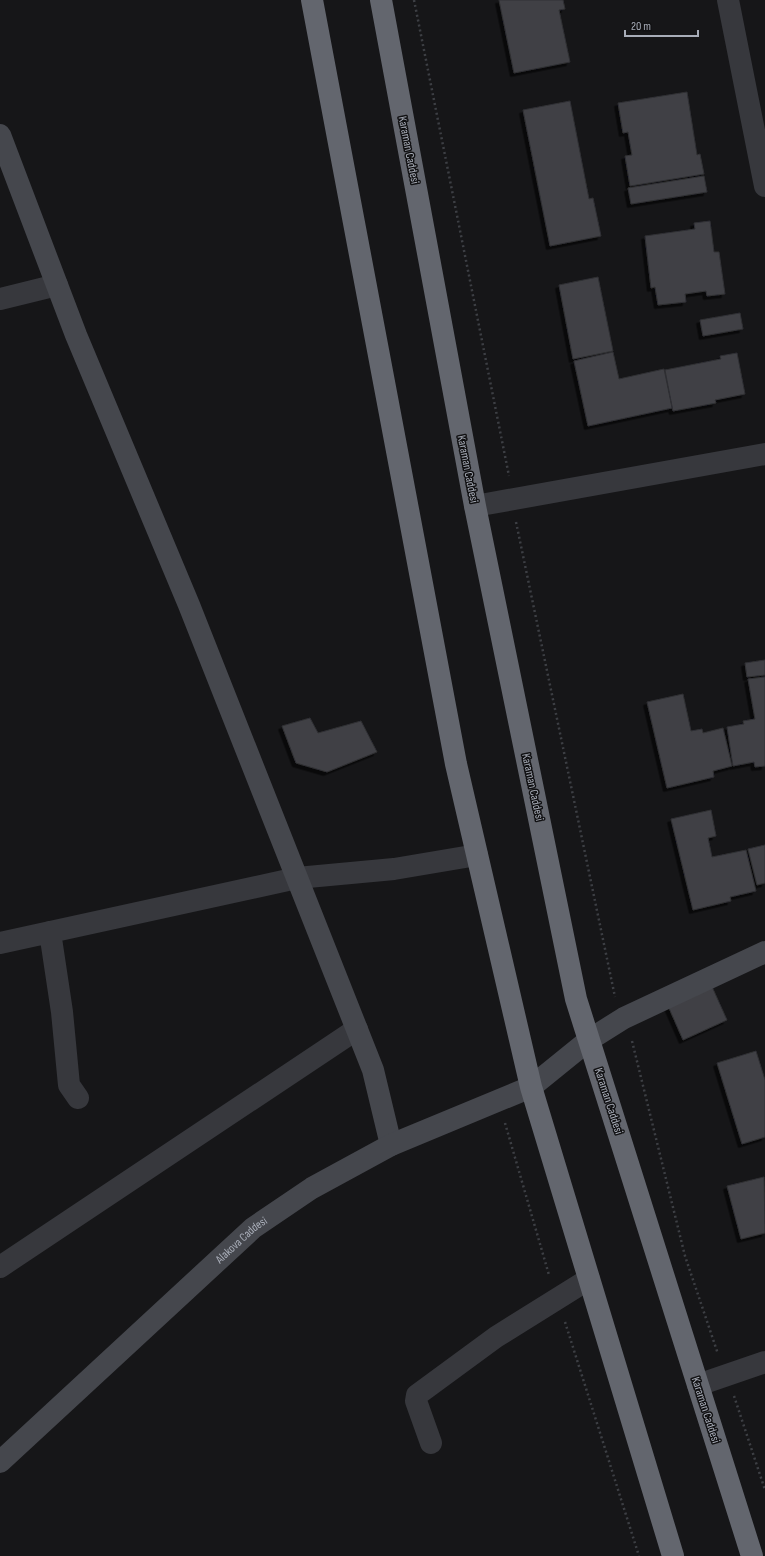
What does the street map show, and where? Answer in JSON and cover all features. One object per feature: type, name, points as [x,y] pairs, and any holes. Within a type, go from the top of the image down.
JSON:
[{"type":"highway","points":[[312,0],[456,764],[477,855],[531,1087],[673,1556]]},
{"type":"highway","name":"Karaman Caddesi","points":[[381,0],[475,506],[576,999],[752,1556]]},
{"type":"street","points":[[728,0],[765,186]]},
{"type":"street","points":[[0,135],[79,343],[192,612],[373,1070],[391,1145]]},
{"type":"street","points":[[0,299],[57,285]]},
{"type":"street","points":[[475,506],[765,454]]},
{"type":"street","points":[[0,943],[297,878],[394,868],[477,855]]},
{"type":"street","points":[[50,932],[62,1012],[69,1085],[78,1098]]},
{"type":"street","name":"Alakova Caddesi","points":[[0,1462],[253,1228],[312,1188],[391,1145],[531,1087],[589,1040],[642,1008],[765,952]]},
{"type":"street","points":[[0,1267],[357,1029]]},
{"type":"street","points":[[431,1443],[416,1401],[417,1395],[496,1337],[589,1280]]},
{"type":"street","points":[[698,1385],[765,1362]]},
{"type":"path","points":[[414,0],[509,476]]},
{"type":"path","points":[[515,516],[615,996]]},
{"type":"path","points":[[631,1037],[685,1256],[720,1361]]},
{"type":"path","points":[[498,1100],[551,1280]]},
{"type":"path","points":[[562,1315],[639,1556]]},
{"type":"path","points":[[731,1389],[765,1490]]},
{"type":"building","points":[[499,0],[563,0],[565,9],[559,10],[570,62],[514,73]]},
{"type":"building","points":[[687,92],[697,155],[700,154],[704,174],[630,186],[625,156],[632,155],[628,132],[623,133],[618,103]]},
{"type":"building","points":[[570,101],[589,199],[593,198],[601,236],[550,246],[523,110]]},
{"type":"building","points":[[704,176],[707,192],[631,204],[628,188]]},
{"type":"building","points":[[710,221],[714,252],[719,252],[725,294],[707,296],[706,291],[685,294],[686,302],[658,305],[655,287],[651,288],[645,236],[695,229],[694,223]]},
{"type":"building","points":[[598,277],[613,351],[573,359],[559,285]]},
{"type":"building","points":[[740,313],[743,329],[703,336],[700,320]]},
{"type":"building","points":[[613,352],[619,379],[664,369],[672,408],[588,426],[574,361]]},
{"type":"building","points":[[737,353],[745,394],[715,400],[716,403],[673,411],[665,370],[721,359],[720,356]]},
{"type":"building","points":[[765,660],[765,675],[747,677],[745,663]]},
{"type":"building","points":[[765,677],[765,766],[755,767],[754,762],[733,766],[727,727],[744,724],[743,721],[755,719],[748,679]]},
{"type":"building","points":[[683,694],[691,731],[702,729],[703,733],[723,728],[732,766],[713,771],[714,777],[667,788],[647,702]]},
{"type":"building","points":[[310,718],[318,733],[361,721],[377,752],[327,772],[296,763],[282,726]]},
{"type":"building","points":[[711,810],[716,836],[708,838],[712,857],[746,850],[756,891],[730,897],[731,901],[693,910],[671,819]]},
{"type":"building","points":[[765,845],[765,883],[757,885],[748,849]]},
{"type":"building","points":[[709,980],[727,1020],[683,1040],[665,999]]},
{"type":"building","points":[[756,1051],[765,1080],[765,1137],[742,1144],[717,1063]]},
{"type":"building","points":[[764,1177],[765,1233],[741,1239],[727,1186]]}]
